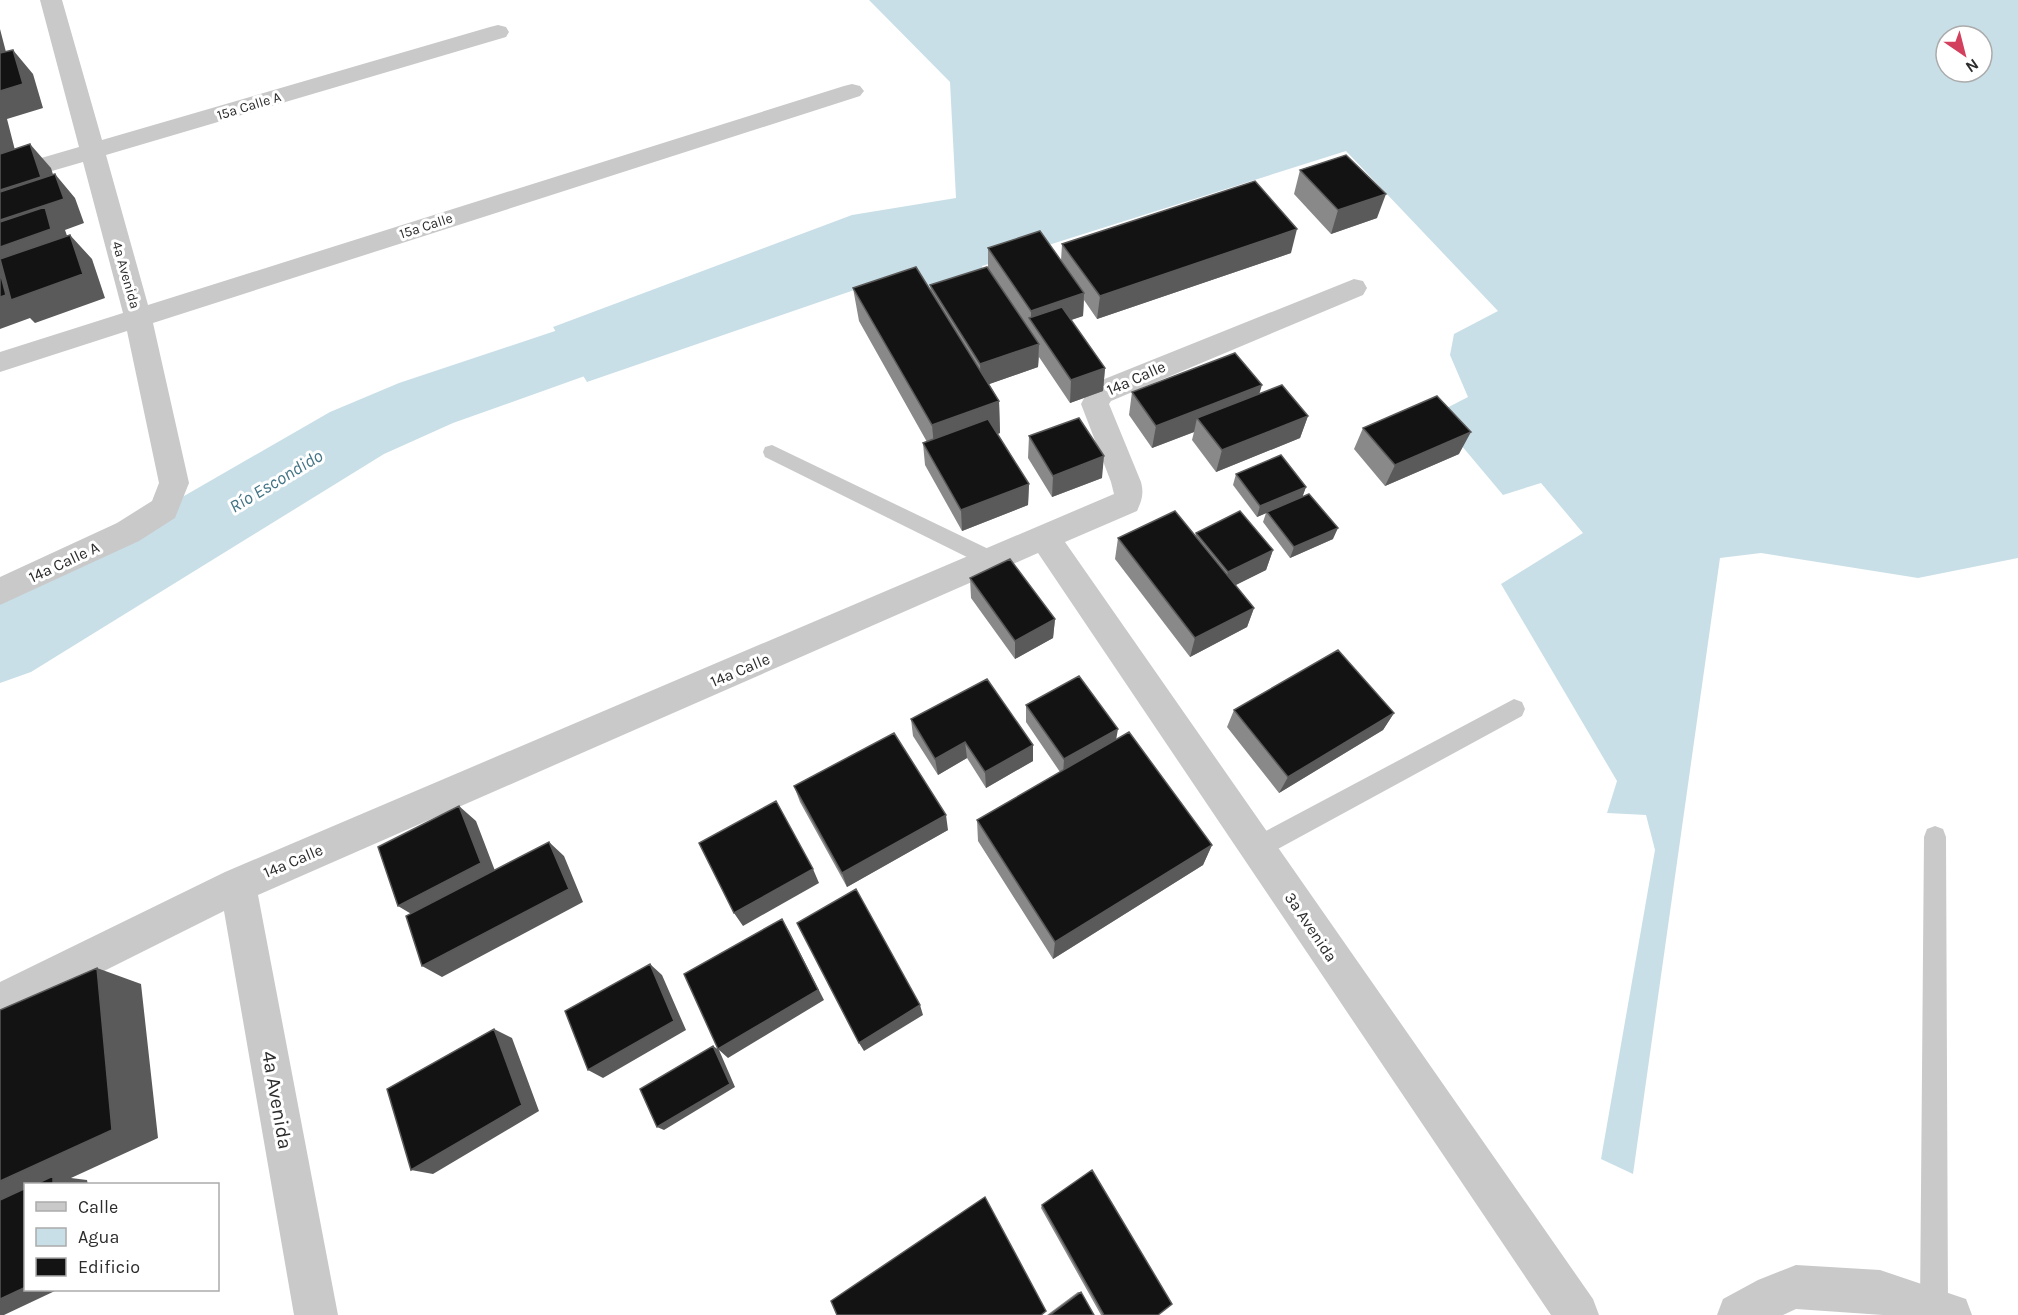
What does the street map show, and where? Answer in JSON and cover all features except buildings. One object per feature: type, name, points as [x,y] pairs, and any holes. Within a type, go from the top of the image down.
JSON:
[{"type":"street","name":"4a Avenida","points":[[51,0],[138,317],[174,483],[164,509],[128,532]]},
{"type":"street","name":"15a Calle A","points":[[0,178],[498,32]]},
{"type":"street","name":"15a Calle","points":[[0,362],[852,91]]},
{"type":"street","name":"14a Calle","points":[[0,1003],[238,885],[994,561],[1126,502],[1129,493],[1126,482],[1095,404],[1100,394],[1112,387],[1354,288]]},
{"type":"street","name":"14a Calle A","points":[[0,592],[128,532]]},
{"type":"street","name":"3a Avenida","points":[[1045,538],[1577,1315]]},
{"type":"street","name":"4a Avenida","points":[[238,885],[316,1315]]},
{"type":"street","points":[[1742,1313],[1796,1287],[1880,1292],[1942,1312]]},
{"type":"lane","points":[[772,452],[994,561]]},
{"type":"lane","points":[[1257,848],[1514,709]]},
{"type":"lane","points":[[1935,837],[1942,1312]]},
{"type":"water","points":[[869,0],[2018,0],[2018,558],[1918,578],[1761,553],[1720,558],[1633,1174],[1601,1159],[1655,850],[1646,815],[1607,813],[1617,781],[1501,584],[1583,533],[1541,483],[1503,495],[1435,414],[1468,397],[1450,355],[1454,334],[1498,311],[1346,151],[982,266],[985,279],[913,295],[895,276],[587,382],[553,327],[852,215],[956,198],[950,82]]},
{"type":"waterway","name":"Río Escondido","points":[[0,646],[357,433],[426,403],[570,353]]}]
